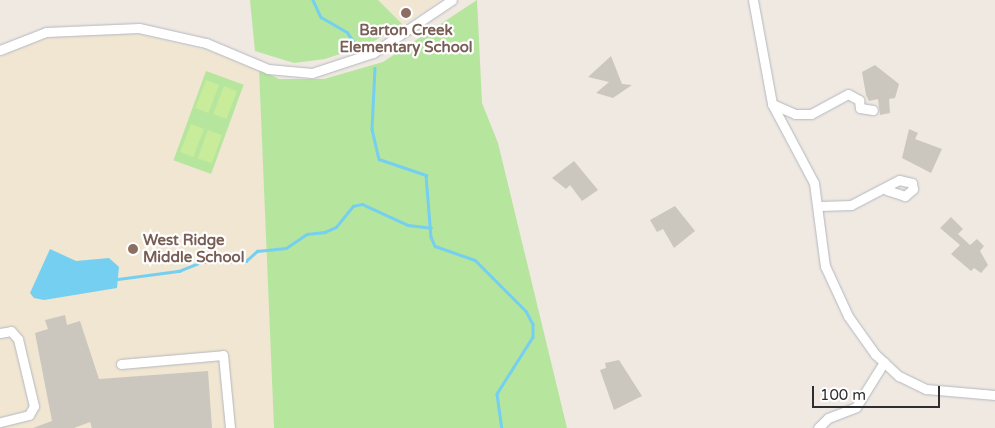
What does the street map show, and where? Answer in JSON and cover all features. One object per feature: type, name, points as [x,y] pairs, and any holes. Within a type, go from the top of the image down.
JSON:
[{"type":"street","points":[[0,50],[46,32],[139,28],[206,43],[268,69],[312,72],[373,53],[452,0]]},
{"type":"street","points":[[753,0],[772,104],[814,183],[820,206],[820,240],[831,283],[848,316],[884,362],[926,389],[995,395]]},
{"type":"street","points":[[772,104],[795,114],[812,114],[848,94],[859,100],[860,108],[873,110]]},
{"type":"street","points":[[820,206],[851,205],[887,190]]},
{"type":"street","points":[[0,333],[11,331],[18,339],[34,406],[29,415],[0,422]]},
{"type":"street","points":[[121,364],[223,354],[230,428]]},
{"type":"street","points":[[818,428],[828,418],[856,407],[884,362]]},
{"type":"shaded area","name":"Barton Creek Elementary School","points":[[378,0],[440,0],[403,25]]},
{"type":"shaded area","name":"West Ridge Middle School","points":[[132,33],[259,63],[274,428],[0,428],[0,57],[43,37]]},
{"type":"green space","points":[[250,0],[378,0],[403,25],[367,45],[325,59],[294,63],[255,51]]},
{"type":"green space","points":[[477,0],[482,103],[498,143],[567,428],[274,428],[259,69],[279,79],[324,79],[383,62]]},
{"type":"green space","points":[[206,71],[244,85],[211,174],[174,160]]},
{"type":"green space","points":[[206,80],[219,85],[208,113],[195,108]]},
{"type":"green space","points":[[224,86],[237,91],[226,119],[213,114]]},
{"type":"green space","points":[[191,124],[204,129],[193,157],[180,152]]},
{"type":"green space","points":[[208,130],[222,135],[212,163],[198,158]]},
{"type":"water","points":[[50,249],[76,261],[109,258],[119,267],[117,288],[44,300],[34,298],[30,293]]},
{"type":"building","points":[[611,56],[622,84],[632,85],[613,98],[596,93],[609,82],[588,77]]},
{"type":"building","points":[[875,65],[899,84],[895,98],[889,99],[890,113],[880,115],[878,99],[869,101],[866,95],[862,72]]},
{"type":"building","points":[[909,129],[918,133],[915,139],[942,149],[931,173],[902,158]]},
{"type":"building","points":[[574,161],[598,190],[582,201],[570,185],[566,189],[552,178]]},
{"type":"building","points":[[675,206],[695,231],[674,248],[663,229],[657,232],[650,220]]},
{"type":"building","points":[[951,217],[963,229],[958,234],[970,245],[977,239],[984,246],[980,251],[988,265],[981,273],[974,268],[971,271],[951,254],[960,245],[940,228]]},
{"type":"building","points":[[65,315],[67,325],[80,321],[99,379],[208,371],[212,428],[92,428],[90,422],[74,428],[33,428],[52,421],[35,333],[48,329],[45,320]]},
{"type":"building","points":[[619,360],[642,396],[614,410],[600,370],[606,368],[605,363]]},
{"type":"waterway","points":[[313,0],[321,17],[347,32],[356,45]]},
{"type":"waterway","points":[[375,68],[372,129],[379,159],[426,175],[431,237],[435,246],[475,260],[526,311],[533,324],[533,337],[497,394],[502,428]]},
{"type":"waterway","points":[[118,279],[179,271],[201,262],[246,261],[257,251],[286,248],[307,234],[325,232],[336,227],[353,206],[362,204],[408,225],[431,228]]},
{"type":"place","name":"Barton Creek Elementary School","points":[[406,13]]},
{"type":"place","name":"West Ridge Middle School","points":[[133,249]]}]
